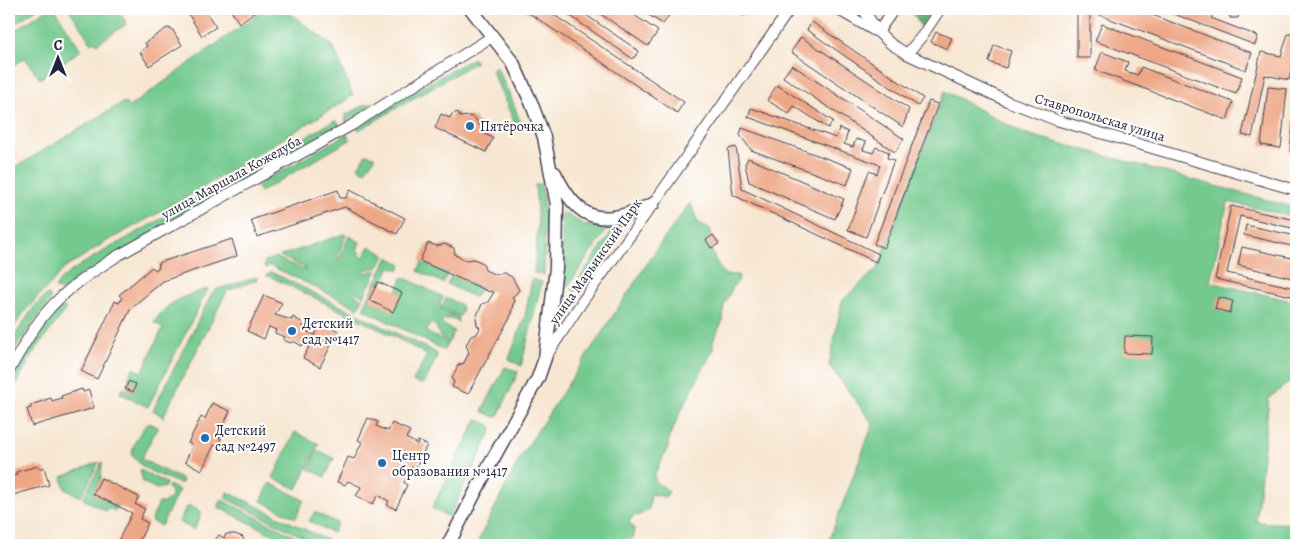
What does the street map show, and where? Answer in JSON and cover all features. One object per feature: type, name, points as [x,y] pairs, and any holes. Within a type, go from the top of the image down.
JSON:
[{"type":"main road","points":[[471,9],[513,63],[531,102],[546,143],[556,205],[556,268],[545,358]]},
{"type":"main road","points":[[549,162],[570,201],[598,218],[618,217],[653,204]]},
{"type":"main road","name":"улица Марьинский Парк","points":[[448,545],[538,378],[545,358]]},
{"type":"street","name":"улица Марьинский Парк","points":[[545,358],[582,302],[790,9]]},
{"type":"street","points":[[837,9],[878,32],[894,9]]},
{"type":"street","name":"Ставропольская улица","points":[[863,9],[878,32],[891,44],[907,54],[1007,101],[1056,120],[1296,190]]},
{"type":"street","points":[[907,54],[940,9]]},
{"type":"street","name":"улица Маршала Кожедуба","points":[[9,371],[44,314],[71,288],[95,270],[352,125],[493,36]]},
{"type":"green space","points":[[9,9],[37,9],[9,27]]},
{"type":"green space","points":[[48,9],[55,9],[81,50],[40,79],[25,58],[9,68],[9,34]]},
{"type":"green space","points":[[69,9],[117,9],[125,21],[125,25],[97,44],[94,41],[91,43]]},
{"type":"green space","points":[[265,9],[284,9],[333,46],[353,96],[179,202],[107,241],[65,268],[25,311],[9,334],[9,171],[124,102],[129,107]]},
{"type":"green space","points":[[910,9],[932,9],[921,27]]},
{"type":"green space","points":[[473,58],[476,62],[359,130],[355,125]]},
{"type":"green space","points":[[496,66],[521,124],[515,124],[492,71]]},
{"type":"green space","points":[[945,91],[1023,133],[1296,208],[1296,217],[1228,202],[1210,282],[1296,302],[1296,377],[1269,398],[1256,522],[1296,524],[1296,545],[827,545],[873,424],[829,365],[842,301],[878,268]]},
{"type":"green space","points":[[379,103],[346,121],[344,116],[364,105]]},
{"type":"green space","points":[[334,121],[338,122],[339,127],[61,291],[55,288],[65,276],[90,259]]},
{"type":"green space","points":[[347,134],[350,140],[260,192],[256,186]]},
{"type":"green space","points":[[366,154],[374,156],[374,159],[365,171],[362,171],[358,167]]},
{"type":"green space","points":[[542,184],[545,223],[544,275],[534,273],[538,225],[535,185]]},
{"type":"green space","points":[[690,203],[697,222],[708,227],[711,232],[712,250],[720,269],[725,275],[738,275],[739,280],[733,287],[724,305],[723,320],[713,341],[713,350],[679,415],[669,438],[668,447],[654,476],[656,483],[669,492],[665,497],[651,494],[649,509],[640,515],[633,516],[629,522],[634,528],[633,538],[628,543],[618,541],[617,545],[476,545],[521,456],[658,247]]},
{"type":"green space","points":[[562,212],[585,225],[607,229],[568,286],[562,283]]},
{"type":"green space","points":[[622,227],[576,291],[572,290],[614,228]]},
{"type":"green space","points":[[344,234],[346,235],[337,258],[339,259],[349,236],[360,242],[357,251],[361,253],[360,256],[364,257],[369,246],[385,255],[379,267],[364,270],[364,273],[377,270],[364,296],[355,292],[354,295],[363,299],[358,308],[269,265],[267,268],[264,267],[265,261],[276,257],[303,270],[306,269],[280,256]]},
{"type":"green space","points":[[388,257],[401,264],[400,270],[390,267],[382,283],[377,282],[369,300],[393,311],[402,293],[397,291],[402,278],[405,278],[443,297],[439,306],[442,307],[446,298],[461,305],[462,311],[460,316],[441,309],[458,317],[458,322],[448,318],[446,320],[443,319],[441,323],[454,331],[449,342],[440,337],[436,326],[431,323],[426,332],[448,343],[444,350],[363,309]]},
{"type":"green space","points":[[422,262],[448,273],[443,283],[418,271]]},
{"type":"green space","points":[[271,272],[436,353],[437,357],[425,382],[420,384],[413,381],[427,355],[389,334],[266,276]]},
{"type":"green space","points":[[452,275],[482,289],[474,297],[447,284]]},
{"type":"green space","points":[[257,277],[257,280],[227,291],[163,417],[153,410],[212,293],[215,290]]},
{"type":"green space","points":[[532,279],[542,282],[521,366],[509,359],[525,316]]},
{"type":"green space","points":[[208,289],[148,407],[120,393],[122,388],[133,392],[136,384],[128,379],[133,368],[142,372],[163,327],[154,323],[159,315],[177,300]]},
{"type":"green space","points":[[47,294],[50,296],[50,300],[19,343],[9,361],[9,344],[34,307]]},
{"type":"green space","points":[[62,305],[66,309],[31,356],[9,399],[9,385],[14,375],[31,347]]},
{"type":"green space","points":[[505,367],[518,373],[498,416],[495,417],[482,411]]},
{"type":"green space","points":[[477,419],[490,425],[492,430],[449,517],[432,508]]},
{"type":"green space","points":[[149,423],[158,427],[141,459],[183,480],[182,483],[146,469],[132,455],[138,438]]},
{"type":"green space","points":[[295,432],[319,444],[297,489],[273,478]]},
{"type":"green space","points":[[317,451],[334,458],[325,477],[309,469]]},
{"type":"green space","points":[[99,462],[81,497],[65,489],[62,477]]},
{"type":"green space","points":[[102,462],[101,478],[93,494],[117,506],[115,511],[109,508],[106,511],[83,499]]},
{"type":"green space","points":[[140,470],[166,483],[165,487],[156,489],[143,482]]},
{"type":"green space","points":[[270,483],[304,500],[296,518],[261,501]]},
{"type":"green space","points":[[169,485],[179,490],[161,526],[151,521],[159,503],[164,503],[171,497]]},
{"type":"green space","points":[[228,492],[337,545],[319,545],[225,498]]},
{"type":"green space","points":[[222,500],[312,545],[294,545],[218,507]]},
{"type":"green space","points":[[190,506],[200,511],[200,518],[194,530],[179,522],[186,508]]},
{"type":"green space","points":[[315,512],[337,523],[333,533],[309,521]]},
{"type":"building","points":[[192,9],[204,9],[216,27],[202,36],[187,12]]},
{"type":"building","points":[[230,9],[254,9],[256,11],[239,23]]},
{"type":"building","points":[[523,9],[545,9],[684,102],[677,113]]},
{"type":"building","points":[[560,9],[577,9],[639,51],[633,59]]},
{"type":"building","points":[[593,9],[625,9],[658,31],[648,46]]},
{"type":"building","points":[[639,9],[671,9],[673,10],[663,24]]},
{"type":"building","points":[[733,9],[749,9],[744,16]]},
{"type":"building","points":[[1077,9],[1090,9],[1090,58],[1077,58]]},
{"type":"building","points":[[1099,9],[1137,9],[1252,53],[1246,70],[1097,14]]},
{"type":"building","points":[[1161,9],[1207,9],[1214,11],[1211,18],[1258,36],[1255,45]]},
{"type":"building","points":[[1230,9],[1239,9],[1238,18],[1230,18]]},
{"type":"building","points":[[812,22],[923,98],[918,106],[807,30]]},
{"type":"building","points":[[1102,24],[1242,77],[1236,94],[1095,41]]},
{"type":"building","points":[[167,28],[172,29],[182,45],[149,66],[140,52],[147,46],[145,43]]},
{"type":"building","points":[[936,32],[952,38],[947,49],[931,42]]},
{"type":"building","points":[[1288,34],[1296,35],[1289,80],[1265,75],[1252,137],[1242,135],[1261,52],[1281,56]]},
{"type":"building","points":[[801,37],[909,109],[903,127],[791,52]]},
{"type":"building","points":[[994,45],[1011,51],[1006,68],[989,62]]},
{"type":"building","points":[[1102,52],[1128,62],[1125,71],[1138,75],[1141,67],[1233,102],[1227,120],[1095,70]]},
{"type":"building","points":[[792,65],[904,139],[895,152],[783,77]]},
{"type":"building","points":[[777,85],[833,121],[828,128],[794,106],[789,114],[767,100]]},
{"type":"building","points":[[1268,87],[1287,89],[1281,148],[1261,145]]},
{"type":"building","points":[[929,101],[938,104],[884,248],[874,244]]},
{"type":"building","points":[[1295,107],[1296,152],[1290,152]]},
{"type":"building","points":[[751,108],[836,138],[839,128],[848,132],[844,144],[853,147],[856,139],[866,142],[863,150],[873,153],[876,147],[889,152],[887,158],[894,160],[866,237],[848,230],[869,171],[877,174],[880,165],[748,117]]},
{"type":"building","points":[[458,112],[460,117],[469,116],[475,118],[479,125],[483,124],[485,134],[493,138],[486,152],[435,128],[441,114],[450,118],[452,114]]},
{"type":"building","points":[[742,128],[853,168],[847,185],[751,150],[740,135]]},
{"type":"building","points":[[736,147],[742,189],[879,254],[876,262],[733,195],[728,149]]},
{"type":"building","points":[[748,158],[844,199],[835,219],[749,182],[745,164]]},
{"type":"building","points":[[338,190],[340,198],[346,198],[350,190],[405,218],[397,234],[345,207],[257,237],[251,220]]},
{"type":"building","points":[[1231,206],[1296,220],[1296,229],[1240,216],[1227,273],[1296,288],[1296,297],[1215,279]]},
{"type":"building","points":[[1246,225],[1296,236],[1296,247],[1244,235]]},
{"type":"building","points":[[713,235],[719,244],[711,248],[706,240]]},
{"type":"building","points":[[232,239],[237,256],[163,281],[131,308],[97,379],[81,371],[115,301],[119,303],[122,298],[119,295],[152,267],[155,270],[159,268],[158,263]]},
{"type":"building","points":[[428,243],[437,246],[445,244],[454,248],[455,255],[466,260],[474,259],[483,263],[485,270],[494,274],[504,273],[512,277],[519,290],[512,298],[514,300],[510,317],[468,394],[452,387],[454,382],[452,379],[458,365],[464,363],[469,352],[466,345],[471,336],[477,334],[480,328],[477,325],[476,318],[482,304],[488,302],[494,292],[490,292],[422,262],[420,260]]},
{"type":"building","points":[[1242,247],[1296,259],[1296,279],[1238,265]]},
{"type":"building","points":[[378,282],[402,293],[393,312],[369,300]]},
{"type":"building","name":"Детский сад №1417","points":[[264,295],[282,303],[275,315],[292,320],[293,317],[303,323],[301,325],[310,329],[308,332],[315,335],[321,322],[338,331],[320,367],[303,358],[309,347],[303,344],[302,346],[293,341],[291,343],[283,340],[285,337],[275,333],[276,330],[269,327],[264,339],[247,331]]},
{"type":"building","points":[[1218,297],[1233,301],[1230,313],[1215,309]]},
{"type":"building","points":[[1125,336],[1153,337],[1152,354],[1124,353]]},
{"type":"building","points":[[129,381],[136,384],[133,392],[125,389]]},
{"type":"building","points":[[82,389],[83,392],[89,390],[94,408],[32,426],[27,409],[31,408],[31,405],[51,398],[52,401],[62,398],[61,396]]},
{"type":"building","name":"Детский сад №2497","points":[[212,403],[230,411],[218,437],[221,438],[218,446],[214,445],[202,470],[185,462],[193,445],[188,443],[201,417],[205,419]]},
{"type":"building","name":"Центр образования №1417","points":[[368,418],[378,422],[376,426],[388,431],[392,423],[410,431],[406,438],[417,444],[418,441],[427,445],[415,469],[411,467],[404,483],[407,485],[396,509],[387,505],[389,501],[378,495],[373,504],[356,496],[361,487],[348,481],[345,485],[337,482],[348,457],[354,459],[362,442],[358,440]]},
{"type":"building","points":[[38,466],[39,469],[44,467],[49,485],[9,496],[9,477],[17,475],[16,472]]},
{"type":"building","points":[[101,478],[139,497],[135,504],[145,509],[140,519],[148,523],[137,545],[116,545],[132,513],[93,494]]},
{"type":"building","points":[[226,534],[235,534],[243,537],[244,545],[215,545],[217,542],[215,540],[219,535],[224,538]]},
{"type":"place","name":"Пятёрочка","points":[[470,126]]},
{"type":"place","name":"Детский сад №1417","points":[[292,331]]},
{"type":"place","name":"Детский сад №2497","points":[[205,438]]},
{"type":"place","name":"Центр образования №1417","points":[[382,463]]}]
